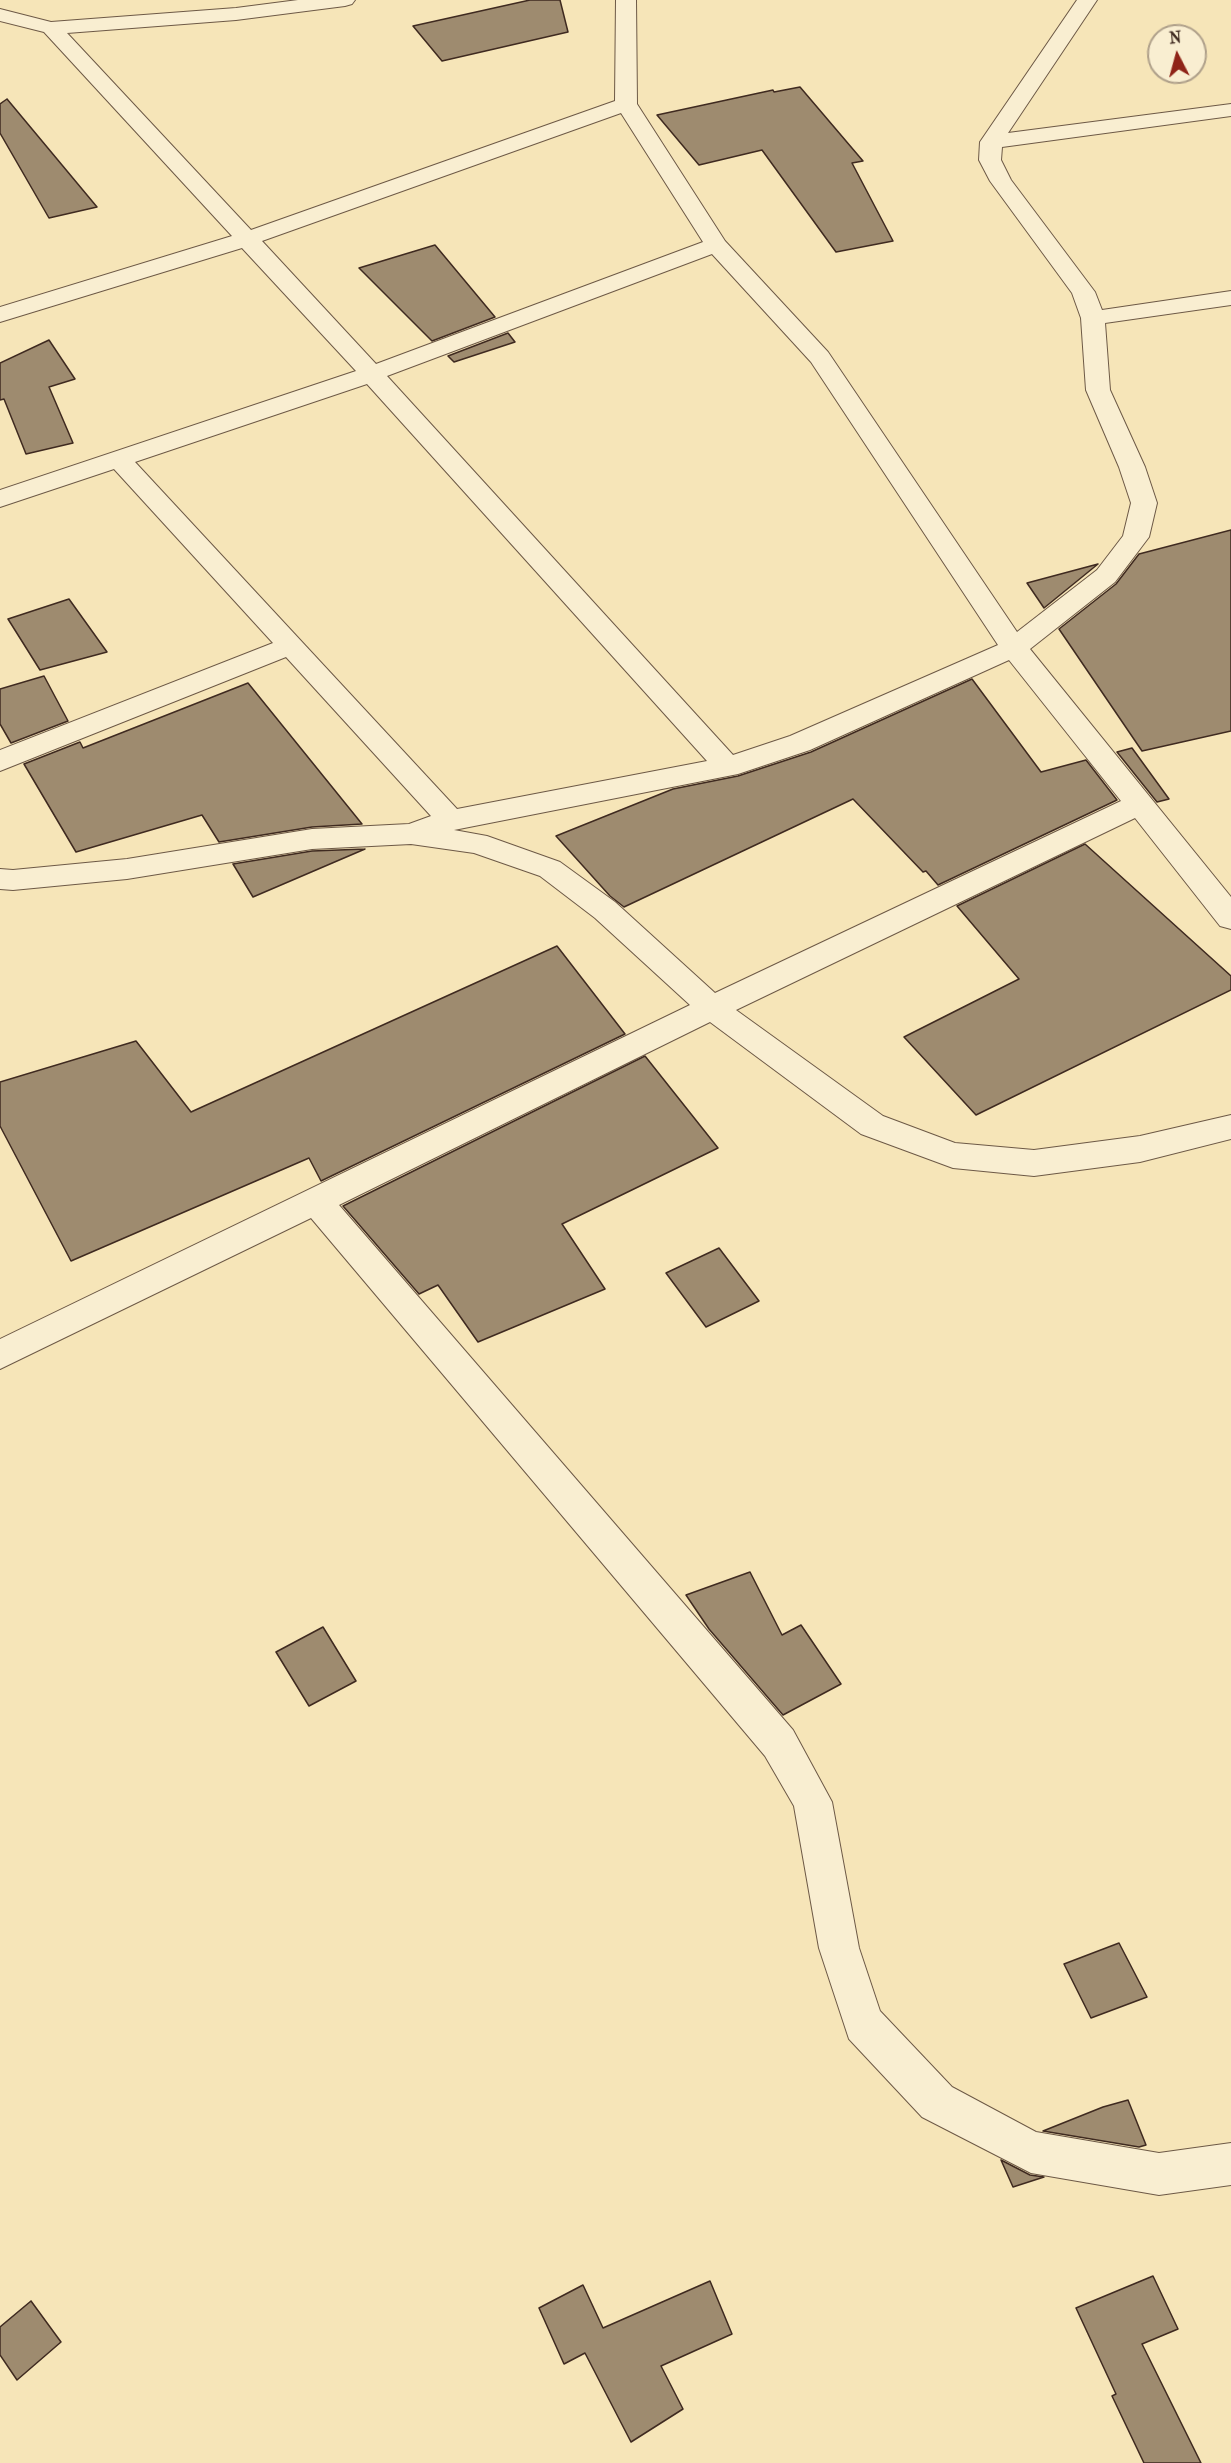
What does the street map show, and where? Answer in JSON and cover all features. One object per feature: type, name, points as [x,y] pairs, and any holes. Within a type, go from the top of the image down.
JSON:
[{"type":"street","points":[[0,15],[51,28],[236,14],[345,0]]},
{"type":"street","points":[[626,0],[626,104],[716,246],[820,357],[1014,648],[1231,918]]},
{"type":"street","points":[[411,834],[451,820],[728,767],[800,744],[1014,648],[1106,576],[1136,537],[1144,503],[1132,467],[1098,390],[1093,318],[1083,292],[1001,181],[990,160],[991,142],[1087,0]]},
{"type":"street","points":[[51,28],[372,374],[728,767]]},
{"type":"street","points":[[0,315],[247,239],[626,104]]},
{"type":"street","points":[[991,142],[1231,110]]},
{"type":"street","points":[[0,500],[372,374],[716,246]]},
{"type":"street","points":[[1093,318],[1231,298]]},
{"type":"street","points":[[120,460],[451,820]]},
{"type":"street","points":[[0,761],[290,646]]},
{"type":"street","points":[[0,1355],[712,1008],[1140,804]]},
{"type":"street","points":[[0,879],[13,880],[128,869],[312,839],[411,834],[477,843],[550,869],[604,910],[712,1008],[872,1125],[953,1155],[1034,1164],[1140,1149],[1231,1127]]},
{"type":"street","points":[[316,1201],[779,1743],[813,1802],[839,1947],[864,2024],[937,2102],[1031,2152],[1159,2174],[1231,2164]]},
{"type":"building","points":[[530,0],[560,0],[568,32],[442,61],[413,26]]},
{"type":"building","points":[[800,87],[863,161],[852,163],[893,241],[836,252],[762,150],[699,165],[657,115],[773,90],[774,92]]},
{"type":"building","points":[[7,99],[97,207],[49,218],[0,133],[0,104]]},
{"type":"building","points":[[435,245],[495,317],[432,341],[359,268]]},
{"type":"building","points":[[508,333],[515,342],[454,362],[448,356]]},
{"type":"building","points":[[49,340],[75,379],[49,387],[73,443],[26,454],[4,399],[0,400],[0,363]]},
{"type":"building","points":[[1231,530],[1231,731],[1142,751],[1059,629],[1116,584],[1139,554]]},
{"type":"building","points":[[1098,564],[1044,608],[1027,583]]},
{"type":"building","points":[[69,599],[107,652],[40,670],[8,619]]},
{"type":"building","points":[[44,676],[68,721],[11,743],[0,724],[0,689]]},
{"type":"building","points":[[972,679],[1041,772],[1086,760],[1117,800],[938,885],[853,799],[624,907],[610,896],[556,836],[673,789],[738,776],[811,752]]},
{"type":"building","points":[[248,683],[362,824],[312,827],[219,842],[202,815],[76,852],[24,764],[80,742],[83,748]]},
{"type":"building","points":[[1132,748],[1169,799],[1157,802],[1117,752]]},
{"type":"building","points":[[1085,844],[1231,976],[1231,990],[976,1115],[904,1037],[1019,979],[957,906]]},
{"type":"building","points":[[365,849],[253,897],[233,864],[312,851]]},
{"type":"building","points":[[557,946],[625,1034],[321,1181],[309,1158],[71,1261],[0,1126],[0,1082],[136,1041],[191,1112]]},
{"type":"building","points":[[645,1056],[718,1148],[562,1224],[605,1289],[478,1342],[438,1285],[419,1294],[343,1206]]},
{"type":"building","points":[[719,1248],[759,1301],[706,1327],[666,1273]]},
{"type":"building","points":[[750,1572],[782,1635],[801,1625],[841,1684],[783,1715],[709,1629],[686,1595]]},
{"type":"building","points":[[323,1627],[356,1681],[309,1706],[276,1652]]},
{"type":"building","points":[[1119,1943],[1147,1997],[1091,2018],[1064,1964]]},
{"type":"building","points":[[1128,2100],[1146,2145],[1139,2147],[1043,2131],[1103,2107]]},
{"type":"building","points":[[1001,2160],[1030,2175],[1044,2177],[1013,2187]]},
{"type":"building","points":[[1153,2276],[1178,2329],[1142,2344],[1201,2463],[1144,2463],[1112,2396],[1116,2394],[1076,2308]]},
{"type":"building","points":[[710,2281],[732,2334],[661,2366],[683,2409],[631,2442],[585,2353],[564,2364],[539,2308],[583,2285],[603,2328]]},
{"type":"building","points":[[31,2301],[61,2342],[17,2380],[0,2355],[0,2327]]}]
